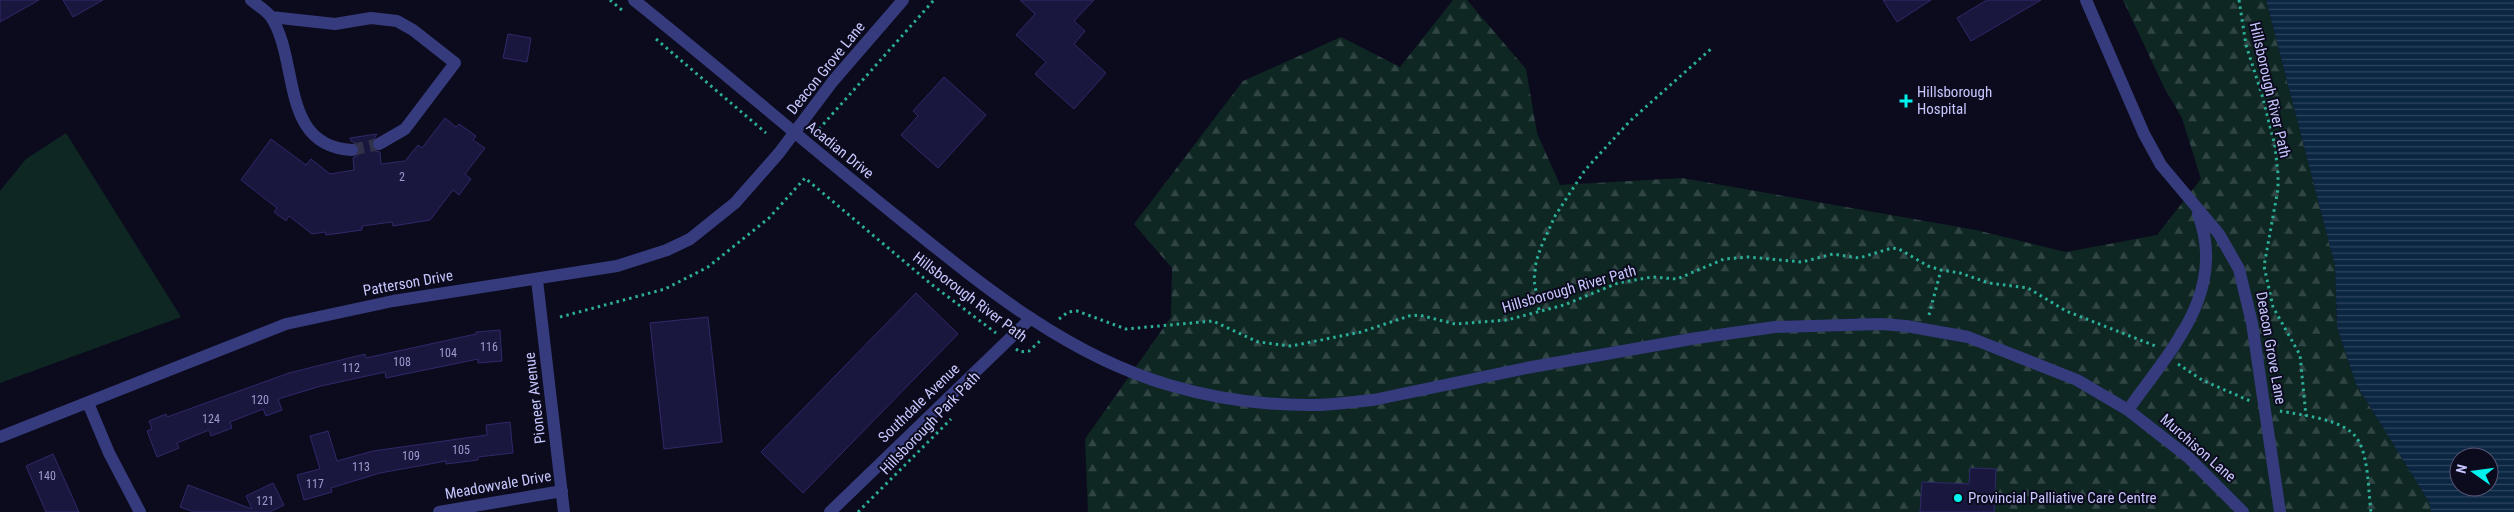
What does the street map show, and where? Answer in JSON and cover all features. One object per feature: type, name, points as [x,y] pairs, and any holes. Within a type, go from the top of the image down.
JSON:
[{"type":"street","points":[[251,0],[271,17],[282,42],[300,117],[320,140],[338,149],[352,150]]},
{"type":"street","name":"Acadian Drive","points":[[634,0],[794,134],[982,286],[1049,330],[1120,367],[1168,385],[1237,398],[1308,405],[1372,400],[1535,366],[1697,338],[1775,327],[1881,324],[1927,329]]},
{"type":"street","name":"Deacon Grove Lane","points":[[794,134],[833,81],[903,0]]},
{"type":"street","name":"Deacon Grove Lane","points":[[2086,0],[2144,134],[2161,165],[2219,234],[2239,269],[2252,323],[2280,512]]},
{"type":"street","points":[[271,17],[335,24],[371,18],[398,21],[413,30],[455,63],[405,129],[379,144]]},
{"type":"street","name":"Patterson Drive","points":[[0,437],[286,324],[393,302],[537,280],[643,259],[690,239],[735,203],[794,134]]},
{"type":"street","name":"Deacon Grove Lane","points":[[2128,410],[2197,307],[2204,284],[2208,258],[2205,232],[2194,203]]},
{"type":"street","name":"Pioneer Avenue","points":[[537,280],[564,512]]},
{"type":"street","name":"Southdale Avenue","points":[[830,512],[1031,318]]},
{"type":"street","name":"Murchison Lane","points":[[1927,329],[1968,337],[2077,380],[2128,410],[2188,457],[2243,512]]},
{"type":"street","points":[[88,403],[109,453],[140,512]]},
{"type":"street","name":"Meadowvale Drive","points":[[439,512],[562,491]]},
{"type":"path","points":[[610,0],[625,13]]},
{"type":"path","points":[[819,128],[934,0]]},
{"type":"path","name":"Hillsborough River Path","points":[[2239,0],[2246,45],[2262,95],[2275,146],[2278,174],[2278,189],[2264,266],[2273,307],[2300,355],[2306,416]]},
{"type":"path","points":[[654,38],[766,132]]},
{"type":"path","points":[[1539,310],[1534,280],[1536,262],[1555,216],[1585,170],[1630,121],[1712,48]]},
{"type":"path","name":"Hillsborough River Path","points":[[560,317],[665,289],[708,267],[769,218],[805,178],[931,284],[1001,338]]},
{"type":"path","name":"Hillsborough River Path","points":[[1009,344],[1020,352],[1029,351],[1060,318],[1068,312],[1077,311],[1126,329],[1213,321],[1258,342],[1291,346],[1361,332],[1410,316],[1420,315],[1455,324],[1507,320],[1539,310],[1564,305],[1618,283],[1652,278],[1676,279],[1706,265],[1738,257],[1802,262],[1833,254],[1859,258],[1892,248],[1899,249],[1928,266],[1941,270],[1960,273],[1989,284],[2028,288],[2066,311],[2157,346],[2202,380],[2265,407],[2338,424],[2353,434],[2358,440],[2363,456],[2371,512]]},
{"type":"path","points":[[1927,329],[1941,270]]},
{"type":"path","points":[[1010,357],[1017,350]]},
{"type":"path","name":"Hillsborough Park Path","points":[[858,512],[958,411]]},
{"type":"green space","points":[[1453,0],[1467,0],[1526,69],[1537,133],[1560,185],[1682,178],[1976,230],[2066,252],[2157,235],[2201,179],[2182,118],[2164,87],[2123,0],[2266,0],[2335,266],[2337,327],[2356,384],[2429,502],[2431,512],[1088,512],[1085,439],[1171,317],[1172,268],[1134,224],[1243,81],[1341,37],[1400,67]]},
{"type":"green space","points":[[66,133],[181,317],[0,383],[0,191],[26,159]]},
{"type":"water","points":[[2266,0],[2514,0],[2514,512],[2431,512],[2429,502],[2356,384],[2337,327],[2335,266]]},
{"type":"building","points":[[0,0],[39,0],[0,22]]},
{"type":"building","points":[[63,0],[103,0],[73,17]]},
{"type":"building","points":[[1020,0],[1094,0],[1074,21],[1085,31],[1074,44],[1106,73],[1074,109],[1035,74],[1046,62],[1016,35],[1035,14]]},
{"type":"building","points":[[1883,0],[1931,0],[1897,22]]},
{"type":"building","name":"Hillsborough Hospital","points":[[1987,0],[2041,0],[1971,41],[1957,18]]},
{"type":"building","points":[[508,34],[531,38],[527,62],[503,58]]},
{"type":"building","points":[[944,77],[986,115],[938,168],[901,135],[918,116],[913,111]]},
{"type":"building","points":[[445,118],[456,127],[459,124],[476,136],[473,140],[485,148],[465,174],[471,179],[459,195],[453,190],[430,220],[393,226],[392,222],[362,226],[362,230],[326,235],[325,232],[312,234],[289,216],[286,221],[274,212],[277,208],[241,180],[271,139],[306,165],[311,159],[330,174],[354,170],[353,158],[358,155],[360,148],[350,138],[377,134],[371,144],[375,151],[380,152],[381,164],[405,161],[418,145],[422,148]]},
{"type":"building","points":[[916,293],[958,334],[803,493],[761,452]]},
{"type":"building","points":[[708,317],[722,442],[664,449],[650,323]]},
{"type":"building","points":[[500,330],[502,361],[478,363],[478,359],[386,378],[385,372],[321,386],[278,399],[282,410],[266,416],[263,409],[230,422],[232,428],[211,436],[209,430],[177,443],[179,448],[157,457],[147,431],[152,429],[149,421],[166,414],[167,417],[289,373],[365,354],[366,358],[476,334],[476,332]]},
{"type":"building","points":[[510,422],[513,453],[478,457],[478,460],[446,464],[446,461],[380,473],[331,488],[332,492],[304,500],[297,475],[320,469],[310,436],[328,431],[337,461],[373,451],[487,435],[486,425]]},
{"type":"building","points":[[53,454],[79,512],[46,512],[26,466]]},
{"type":"building","name":"Provincial Palliative Care Centre","points":[[1970,468],[1996,469],[1994,512],[1920,512],[1922,482],[1969,484]]},
{"type":"building","points":[[273,483],[284,505],[270,512],[194,512],[180,507],[188,485],[252,509],[246,496]]},
{"type":"tunnel","points":[[352,150],[379,144]]},
{"type":"place","name":"Hillsborough Hospital","points":[[1906,101]]},
{"type":"place","name":"Provincial Palliative Care Centre","points":[[1958,498]]}]
